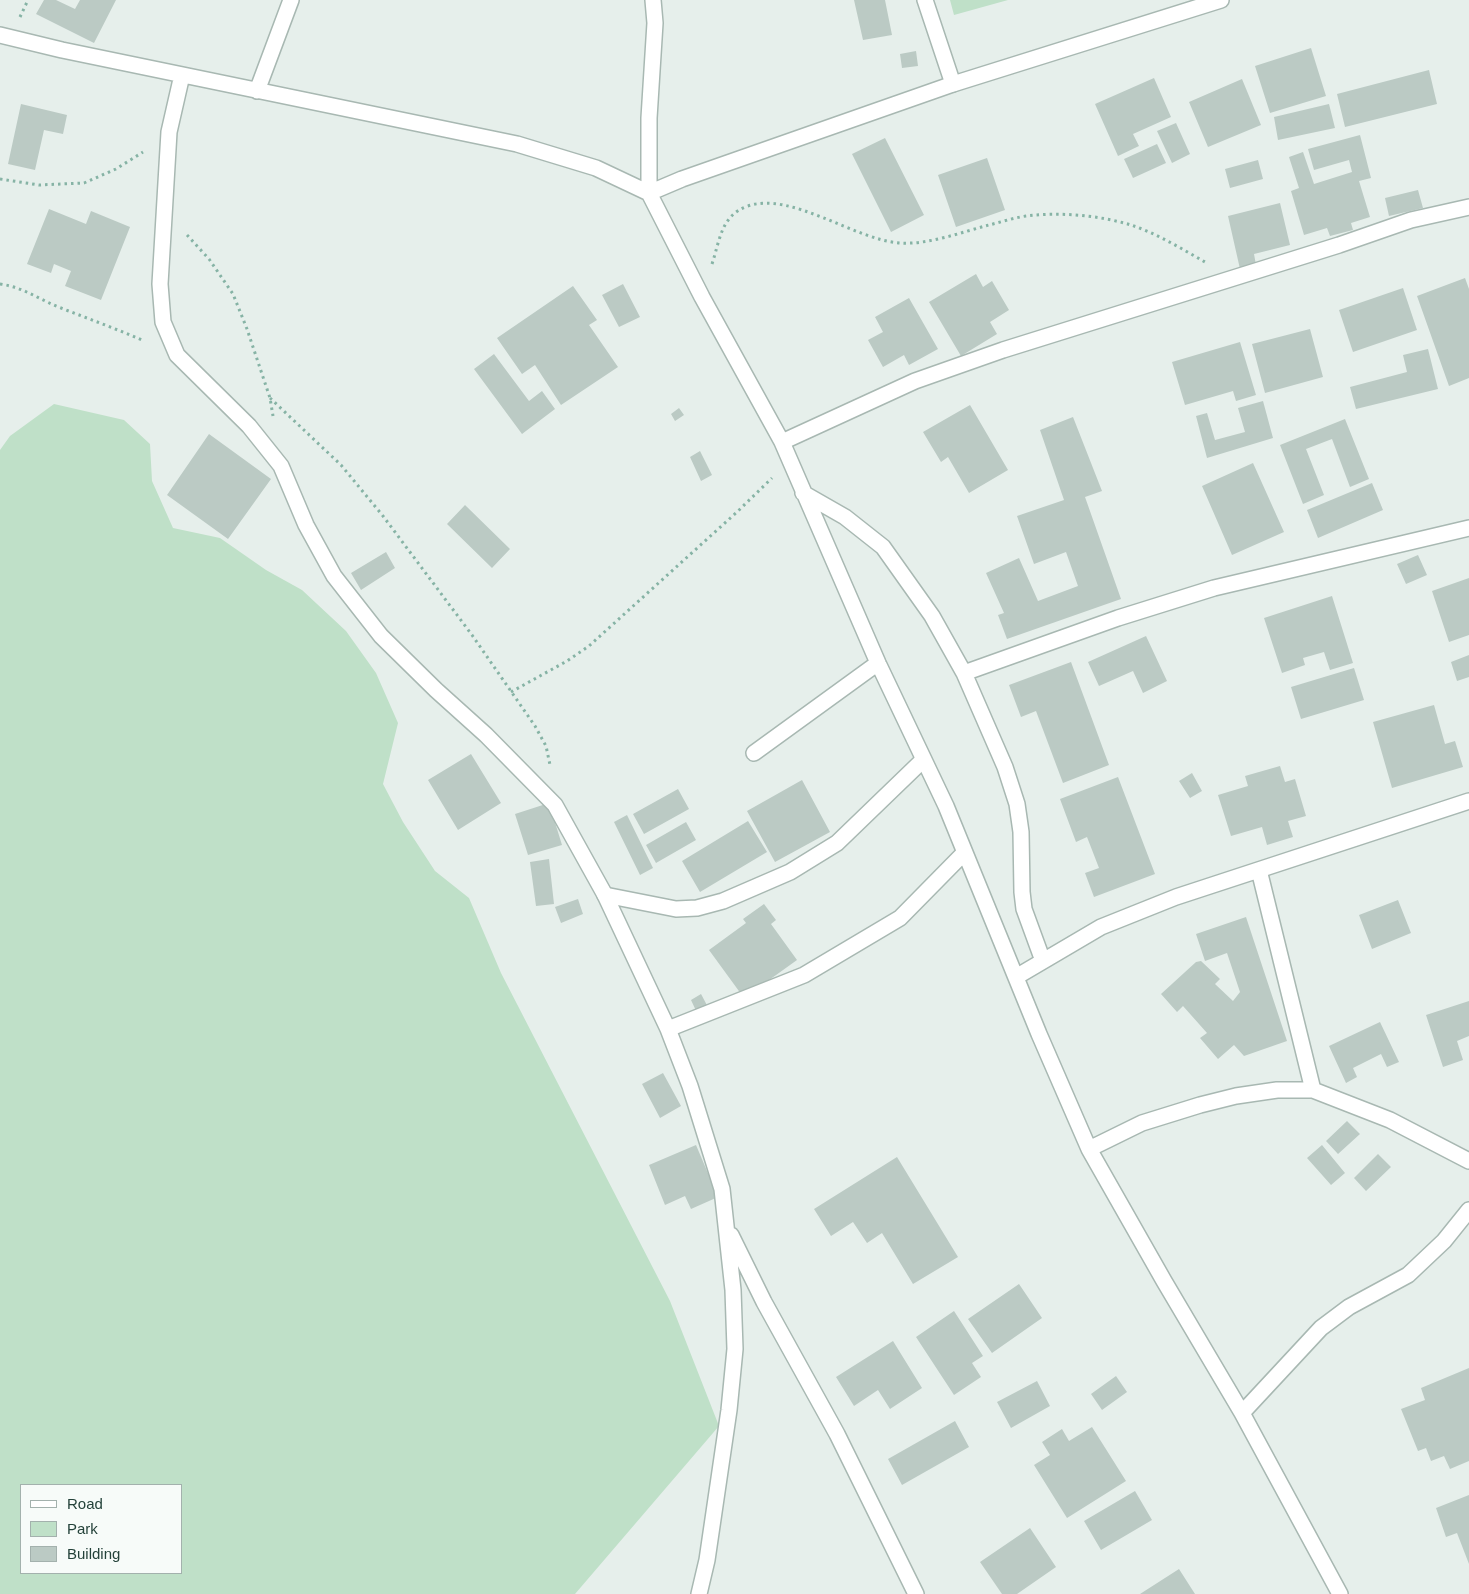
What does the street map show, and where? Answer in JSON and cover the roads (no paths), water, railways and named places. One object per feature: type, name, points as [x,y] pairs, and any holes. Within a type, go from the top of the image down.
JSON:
[{"type":"street","points":[[257,91],[291,0]]},
{"type":"street","points":[[653,0],[655,23],[649,118],[649,193],[702,297],[782,442],[878,663],[946,806],[1089,1149],[1242,1413],[1340,1594]]},
{"type":"street","points":[[925,0],[953,84]]},
{"type":"street","points":[[0,34],[62,50],[517,144],[596,168],[649,193],[682,179],[953,84],[1221,0]]},
{"type":"street","points":[[182,75],[170,132],[160,284],[162,322],[177,355],[249,426],[281,466],[306,524],[334,576],[382,636],[436,690],[486,735],[555,805],[605,895],[668,1029],[690,1086],[722,1189],[733,1290],[735,1349],[729,1410],[707,1560],[698,1594]]},
{"type":"street","points":[[782,442],[915,381],[1002,350],[1339,245],[1411,220],[1469,207]]},
{"type":"street","points":[[803,493],[845,517],[883,547],[932,616],[964,673],[1005,766],[1017,804],[1021,832],[1024,909],[1043,961]]},
{"type":"street","points":[[964,673],[1118,618],[1214,588],[1469,528]]},
{"type":"street","points":[[754,753],[878,663]]},
{"type":"street","points":[[605,895],[676,909],[697,908],[723,902],[790,872],[837,843],[923,760]]},
{"type":"street","points":[[1016,977],[1101,927],[1176,897],[1469,801]]},
{"type":"street","points":[[668,1029],[804,975],[900,918],[964,853]]},
{"type":"street","points":[[1259,870],[1312,1090]]},
{"type":"street","points":[[1089,1149],[1142,1123],[1200,1105],[1236,1096],[1277,1090],[1312,1090],[1390,1120],[1469,1161]]},
{"type":"street","points":[[1242,1413],[1321,1328],[1350,1307],[1408,1275],[1444,1241],[1469,1210]]},
{"type":"street","points":[[726,1225],[764,1302],[836,1434],[916,1594]]}]
